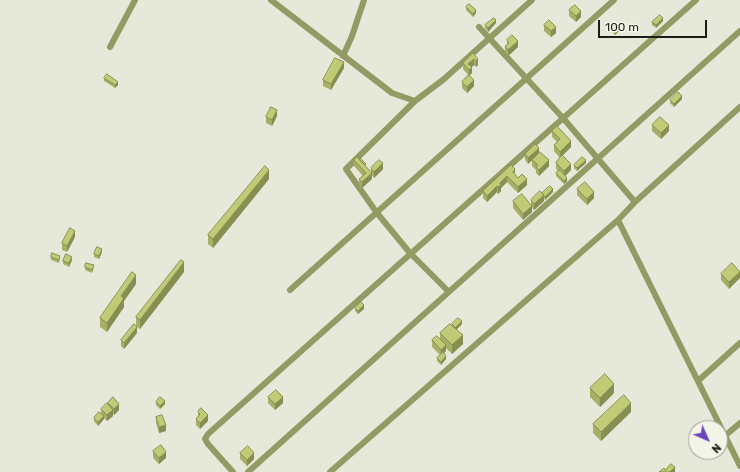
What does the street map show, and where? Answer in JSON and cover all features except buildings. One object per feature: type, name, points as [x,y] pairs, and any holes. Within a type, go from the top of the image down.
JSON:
[{"type":"street","points":[[110,47],[135,0]]},
{"type":"street","points":[[272,0],[392,93],[415,101]]},
{"type":"street","points":[[343,56],[352,36],[364,0]]},
{"type":"street","points":[[449,292],[410,253],[377,212],[346,169],[415,101],[444,79],[532,0]]},
{"type":"street","points":[[290,290],[614,0]]},
{"type":"street","points":[[233,472],[208,444],[205,439],[208,434],[696,0]]},
{"type":"street","points":[[479,27],[563,118],[634,202]]},
{"type":"street","points":[[248,472],[740,32]]},
{"type":"street","points":[[330,472],[618,220],[634,202],[740,107]]},
{"type":"street","points":[[618,220],[719,420]]},
{"type":"street","points":[[699,380],[740,343]]},
{"type":"street","points":[[728,433],[740,423]]},
{"type":"street","points":[[728,439],[740,465]]}]
